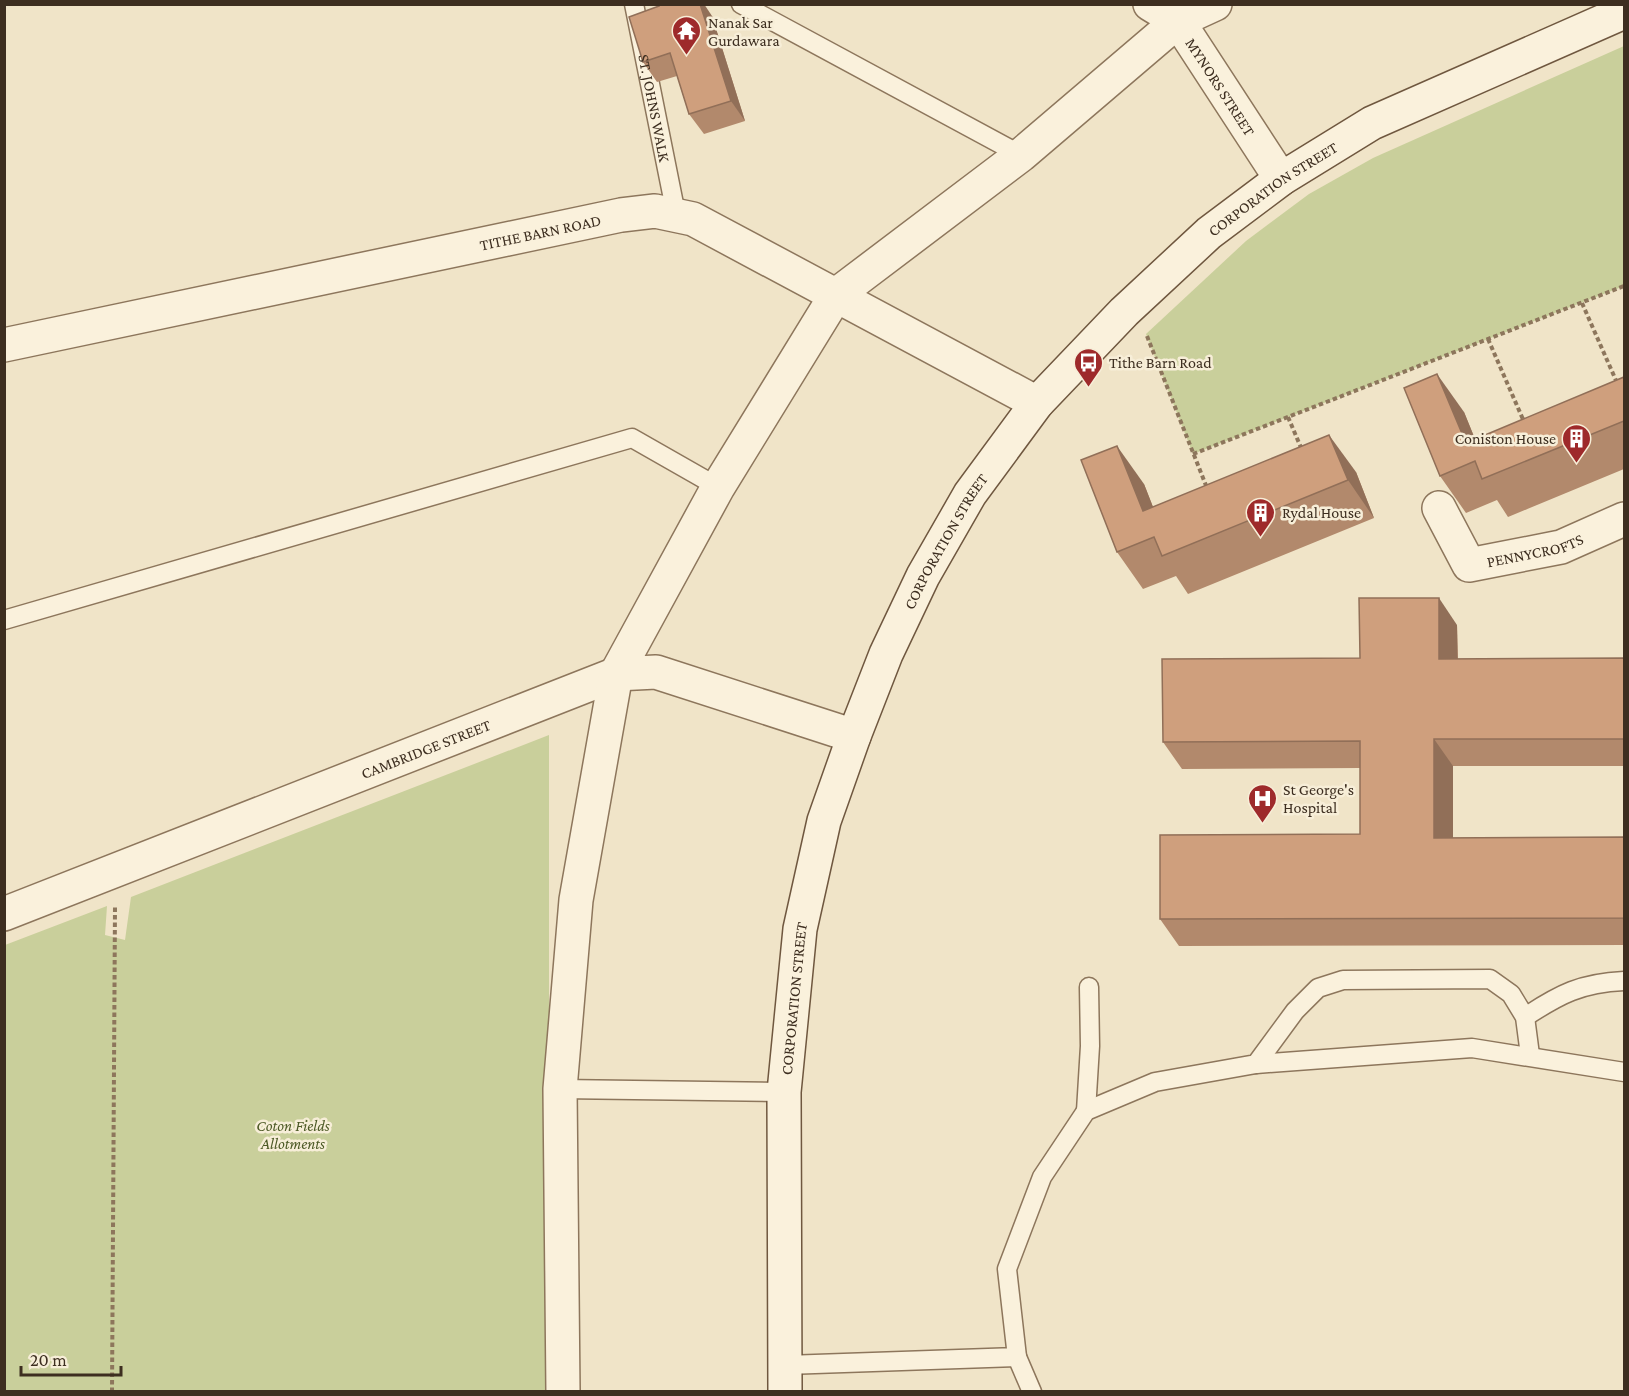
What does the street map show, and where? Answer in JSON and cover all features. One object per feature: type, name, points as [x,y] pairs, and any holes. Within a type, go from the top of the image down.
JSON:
[{"type":"street","name":"MYNORS STREET","points":[[1150,4],[1178,21],[1281,179]]},
{"type":"street","points":[[562,1392],[560,1089],[576,900],[616,674],[718,487],[836,295],[1021,155],[1178,21],[1215,4]]},
{"type":"street","name":"CORPORATION STREET","points":[[785,1378],[784,1092],[800,929],[824,820],[886,654],[923,576],[970,494],[1036,403],[1124,312],[1209,233],[1281,179],[1372,123],[1624,12]]},
{"type":"street","name":"TITHE BARN ROAD","points":[[4,345],[621,215],[655,212],[676,214],[693,219],[1036,403]]},
{"type":"street","name":"PENNYCROFTS","points":[[1439,508],[1469,566],[1561,547],[1624,519]]},
{"type":"street","name":"CAMBRIDGE STREET","points":[[4,914],[616,674],[656,672],[854,736]]},
{"type":"lane","name":"ST. JOHNS WALK","points":[[634,4],[676,214]]},
{"type":"lane","points":[[741,4],[1021,155]]},
{"type":"lane","points":[[4,620],[632,438],[718,487]]},
{"type":"lane","points":[[1256,1064],[1295,1011],[1318,988],[1343,980],[1490,980],[1511,994],[1525,1017],[1530,1055]]},
{"type":"lane","points":[[1525,1017],[1573,989],[1594,983],[1624,981]]},
{"type":"lane","points":[[1032,1392],[1017,1357],[1007,1269],[1042,1177],[1086,1111],[1090,1046],[1089,987]]},
{"type":"lane","points":[[1086,1111],[1155,1082],[1256,1064],[1437,1048],[1472,1047],[1624,1072]]},
{"type":"lane","points":[[560,1089],[784,1092]]},
{"type":"lane","points":[[785,1378],[1017,1357]]},
{"type":"path","points":[[1193,454],[1624,286]]},
{"type":"path","points":[[1582,303],[1620,388]]},
{"type":"path","points":[[1124,312],[1146,334],[1210,496]]},
{"type":"path","points":[[1488,339],[1526,427]]},
{"type":"path","points":[[1288,417],[1305,458]]},
{"type":"path","points":[[112,1392],[115,870]]},
{"type":"green space","points":[[1624,46],[1624,286],[1193,454],[1146,334],[1246,241],[1309,194],[1373,158]]},
{"type":"green space","name":"Coton Fields Allotments","points":[[549,735],[549,1391],[5,1392],[5,945],[107,906],[105,935],[125,940],[131,897]]},
{"type":"building","name":"Nanak Sar Gurdawara","points":[[658,4],[700,4],[731,101],[689,114],[670,53],[643,62],[629,17],[659,6]]},
{"type":"building","points":[[1437,374],[1466,443],[1624,377],[1624,421],[1482,479],[1475,461],[1440,476],[1404,388]]},
{"type":"building","points":[[1329,435],[1348,480],[1162,556],[1154,537],[1117,552],[1081,460],[1117,446],[1143,511]]},
{"type":"building","points":[[1359,598],[1439,598],[1439,659],[1624,658],[1624,739],[1434,739],[1434,838],[1624,837],[1624,918],[1160,919],[1160,835],[1360,834],[1360,741],[1163,742],[1162,659],[1360,658]]},
{"type":"place","name":"Nanak Sar Gurdawara","points":[[687,56]]},
{"type":"place","name":"Tithe Barn Road","points":[[1088,388]]},
{"type":"place","name":"Coniston House","points":[[1577,464]]},
{"type":"place","name":"Rydal House","points":[[1261,538]]},
{"type":"place","name":"St George's Hospital","points":[[1262,824]]}]
